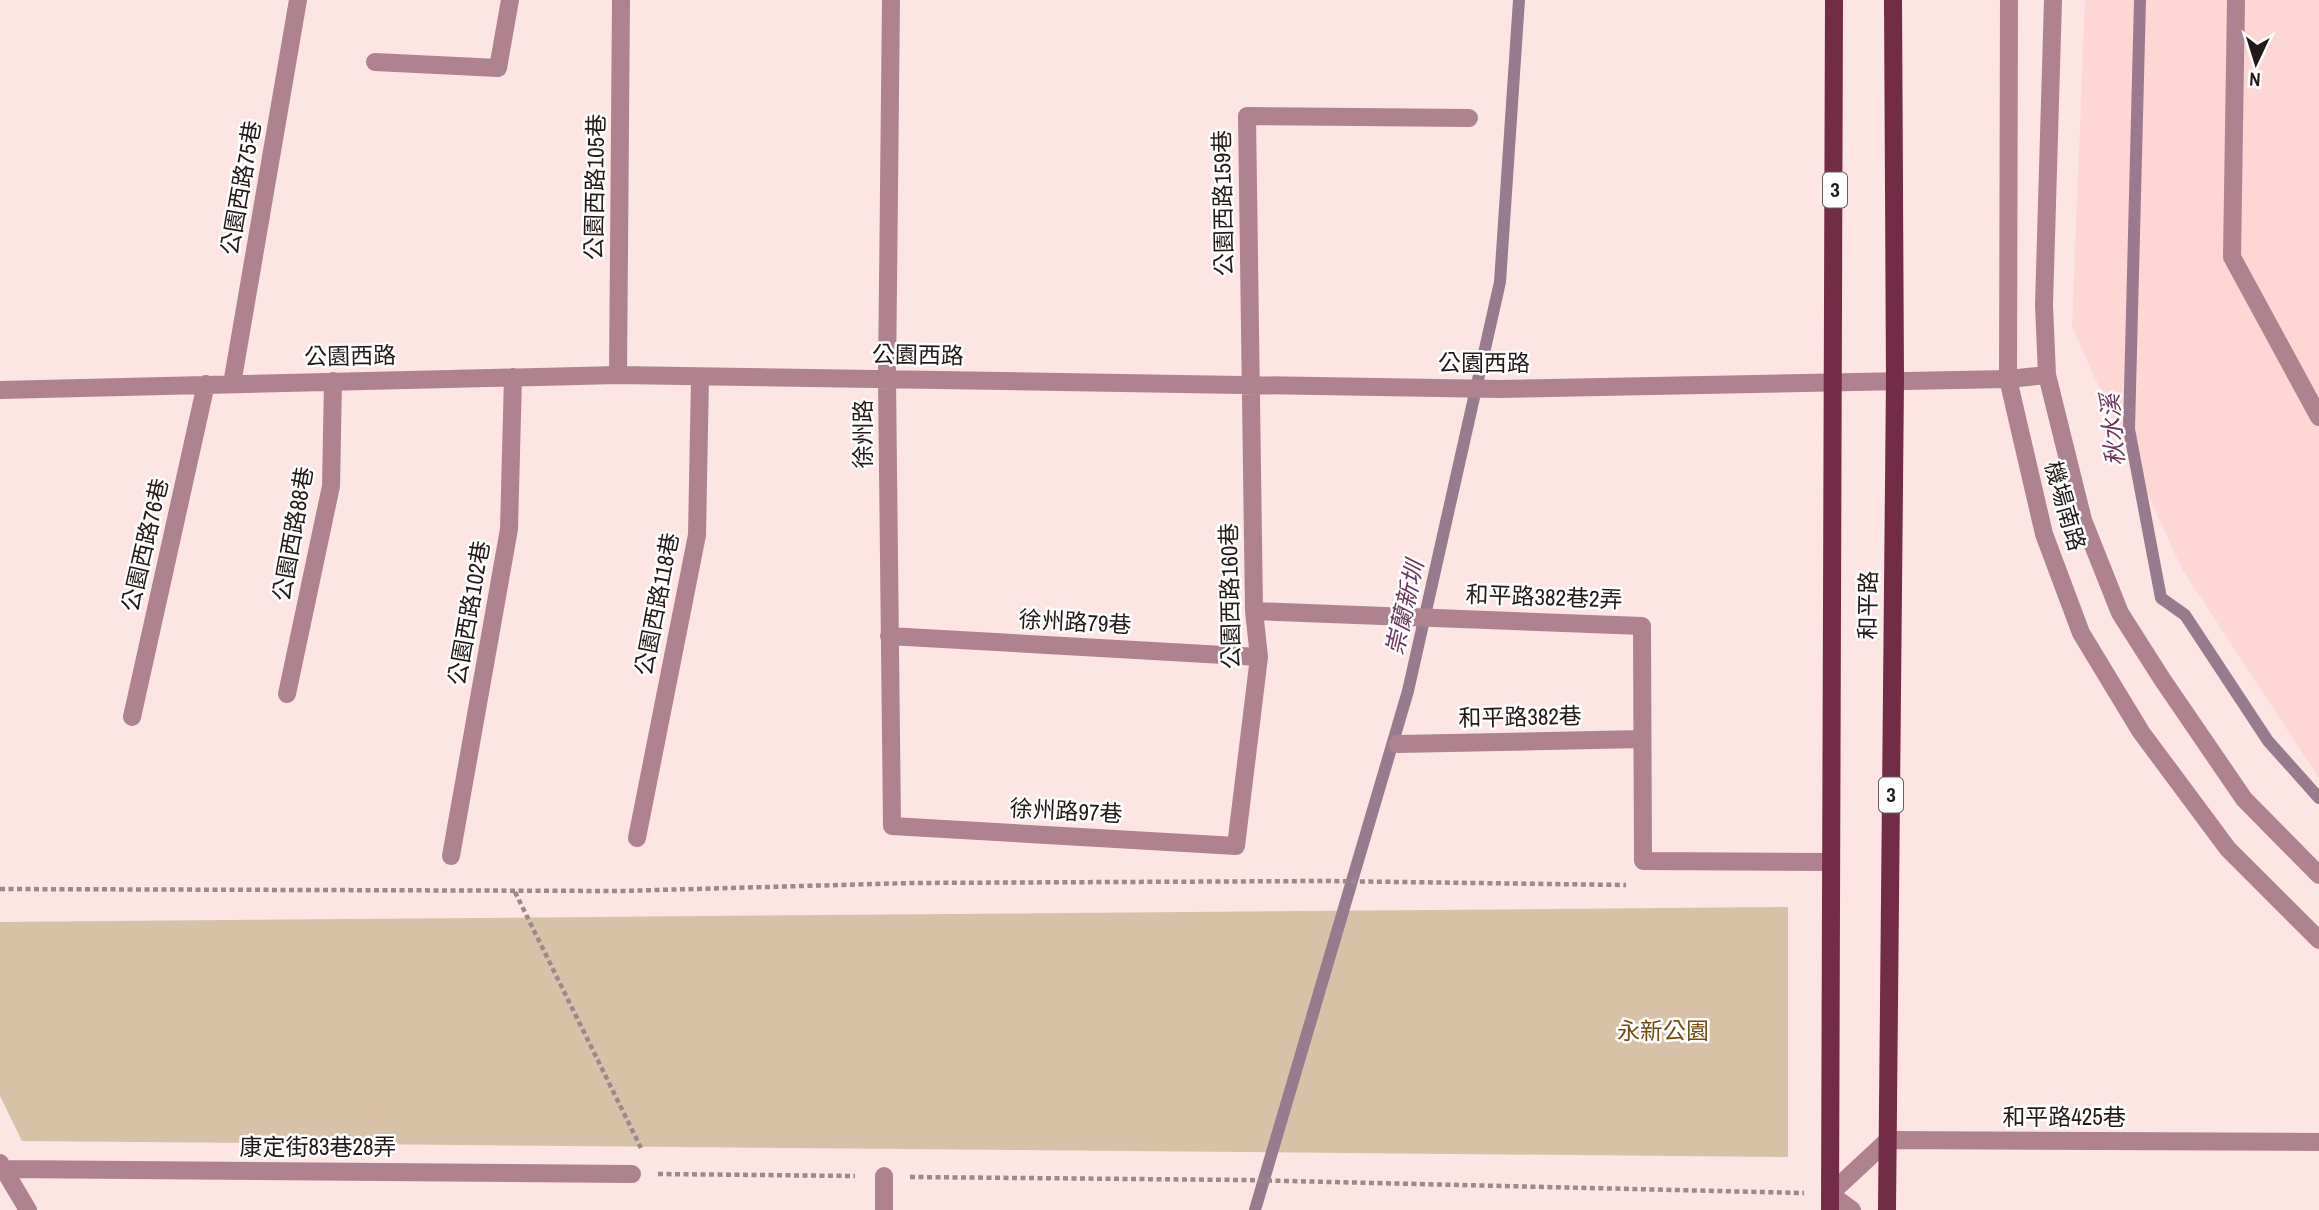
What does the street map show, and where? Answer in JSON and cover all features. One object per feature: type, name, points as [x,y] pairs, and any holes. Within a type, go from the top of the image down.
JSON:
[{"type":"main road","name":"和平路","points":[[1830,1202],[1835,0]]},
{"type":"main road","name":"和平路","points":[[1887,1210],[1895,380],[1894,0]]},
{"type":"street","name":"公園西路75巷","points":[[232,384],[298,0]]},
{"type":"street","points":[[375,62],[498,68],[510,0]]},
{"type":"street","name":"公園西路105巷","points":[[618,375],[621,0]]},
{"type":"street","name":"徐州路","points":[[891,0],[887,379],[892,826]]},
{"type":"street","name":"機場南路","points":[[2009,0],[2007,379],[2044,534],[2081,633],[2141,732],[2228,849],[2319,940]]},
{"type":"street","name":"機場南路","points":[[2053,0],[2044,305],[2047,375],[2083,520],[2120,612],[2244,799],[2319,875]]},
{"type":"street","points":[[2236,0],[2232,257],[2319,417]]},
{"type":"street","name":"公園西路159巷","points":[[1250,386],[1247,116],[1469,118]]},
{"type":"street","name":"公園西路","points":[[0,390],[618,375],[1500,390],[2007,379],[2047,375]]},
{"type":"street","name":"公園西路102巷","points":[[451,856],[509,529],[513,377]]},
{"type":"street","name":"公園西路118巷","points":[[637,838],[697,535],[700,377]]},
{"type":"street","name":"公園西路88巷","points":[[287,694],[331,486],[333,381]]},
{"type":"street","name":"公園西路76巷","points":[[132,717],[206,384]]},
{"type":"street","name":"公園西路160巷","points":[[1236,845],[1259,657],[1254,611],[1250,386]]},
{"type":"street","name":"和平路382巷2弄","points":[[1254,611],[1642,626],[1643,738]]},
{"type":"street","name":"徐州路79巷","points":[[889,636],[1259,657]]},
{"type":"street","points":[[1643,738],[1643,861],[1830,862]]},
{"type":"street","name":"和平路382巷","points":[[1398,744],[1643,738]]},
{"type":"street","name":"徐州路97巷","points":[[892,826],[1236,845]]},
{"type":"street","points":[[1852,1210],[1830,1202],[1888,1140]]},
{"type":"street","name":"和平路425巷","points":[[1888,1140],[2319,1142]]},
{"type":"street","points":[[2,1166],[28,1210]]},
{"type":"street","name":"康定街83巷28弄","points":[[2,1166],[632,1174]]},
{"type":"street","points":[[884,1176],[884,1210]]},
{"type":"path","points":[[0,889],[515,891],[911,883],[1325,881],[1635,885]]},
{"type":"path","points":[[515,891],[641,1150]]},
{"type":"path","points":[[632,1174],[1245,1180],[1830,1202]]},
{"type":"shaded area","points":[[2085,0],[2319,0],[2319,778],[2182,569],[2072,327]]},
{"type":"green space","name":"永新公園","points":[[1788,907],[1788,1157],[22,1141],[0,1096],[0,922]]},
{"type":"waterway","name":"崇蘭新圳","points":[[1255,1210],[1408,691],[1500,282],[1519,0]]},
{"type":"waterway","name":"秋水溪","points":[[2140,0],[2129,429],[2161,598],[2185,615],[2268,741],[2319,798]]}]
